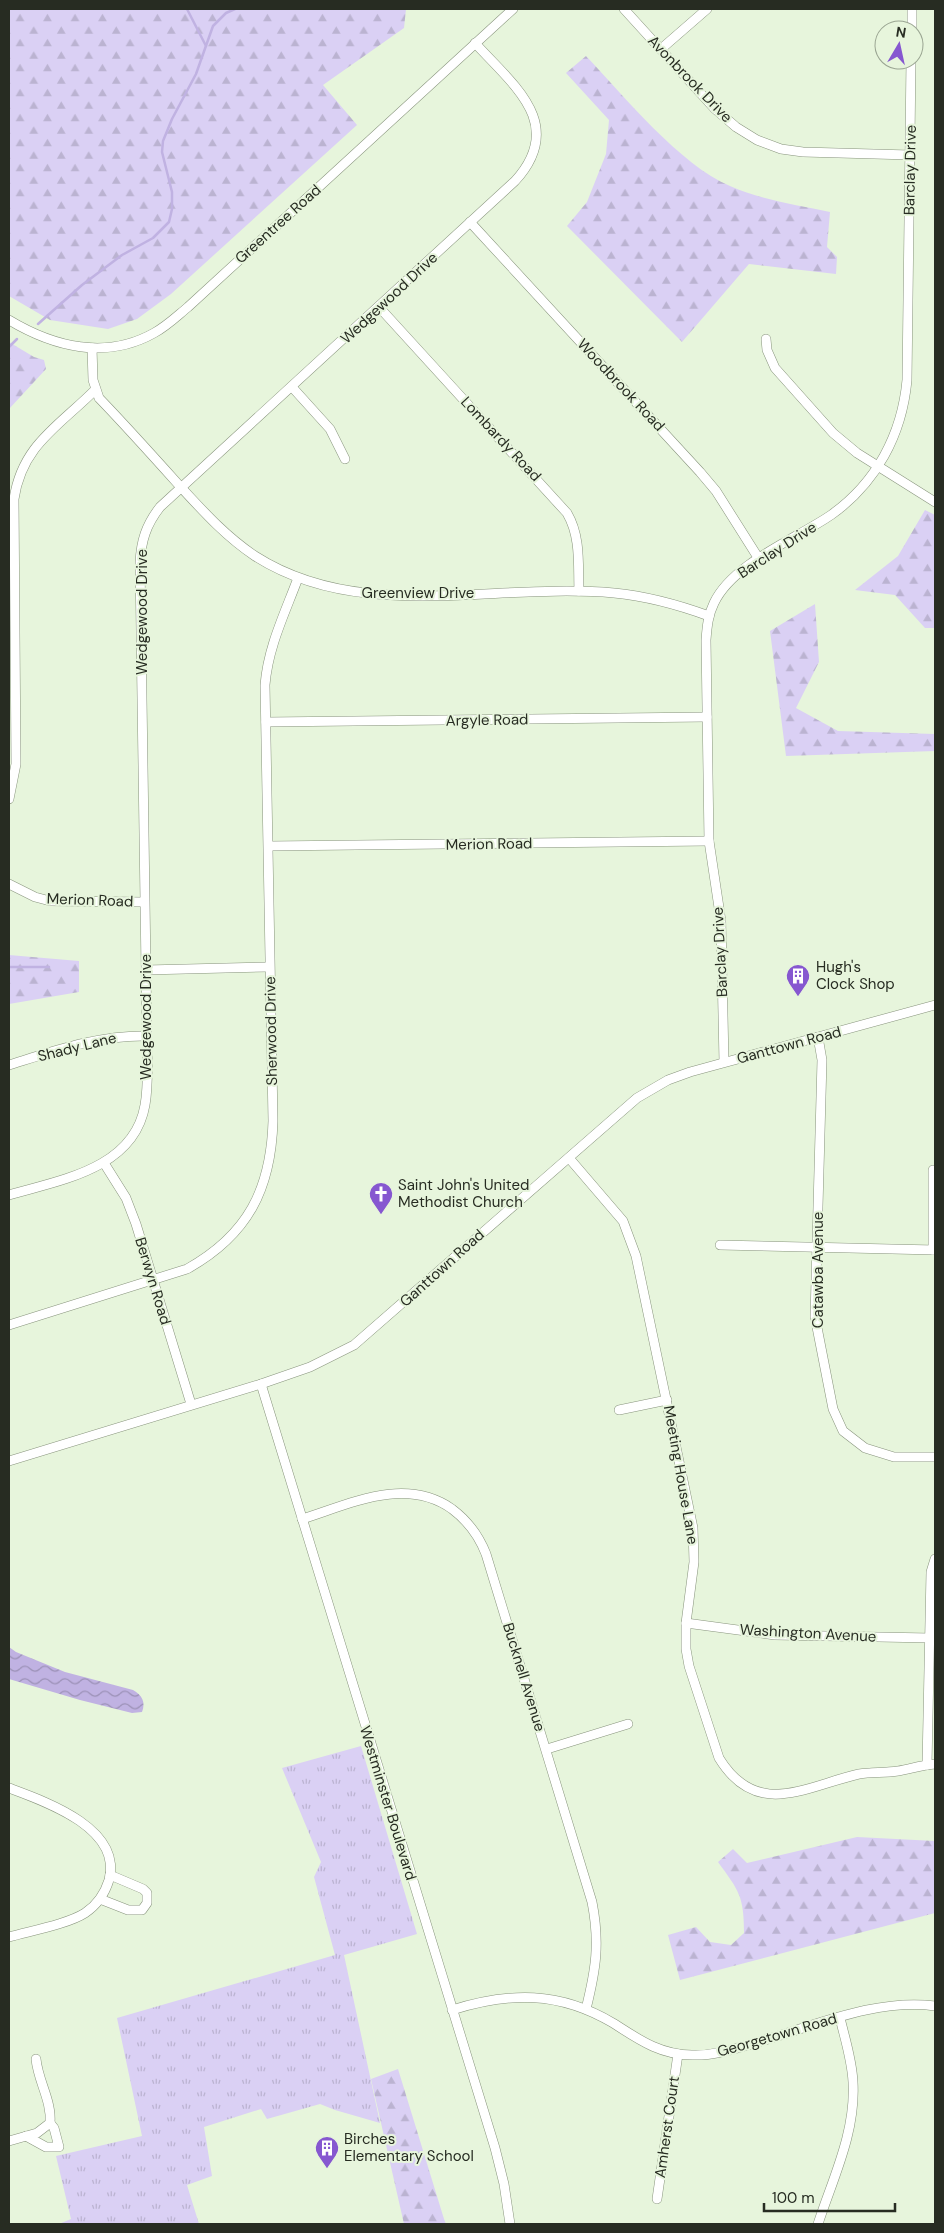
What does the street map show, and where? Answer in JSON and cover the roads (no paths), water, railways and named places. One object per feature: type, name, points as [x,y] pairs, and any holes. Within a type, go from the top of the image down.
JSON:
[{"type":"street","name":"Greentree Road","points":[[9,320],[49,341],[61,345],[92,348],[128,345],[165,326],[513,9]]},
{"type":"street","name":"Avonbrook Drive","points":[[624,9],[725,118],[757,140],[781,149],[803,152],[910,155]]},
{"type":"street","points":[[661,49],[707,9]]},
{"type":"street","name":"Wedgewood Drive","points":[[9,1195],[79,1174],[104,1163],[128,1142],[143,1115],[147,1086],[147,1036],[140,553],[144,534],[153,516],[182,487],[470,222],[521,174],[532,158],[536,140],[535,120],[529,104],[475,44]]},
{"type":"street","name":"Barclay Drive","points":[[724,1062],[722,926],[709,841],[706,640],[709,616],[720,593],[759,559],[836,511],[863,487],[878,467],[894,439],[906,392],[912,70]]},
{"type":"street","name":"Woodbrook Road","points":[[470,222],[700,472],[716,491],[759,559]]},
{"type":"street","name":"Lombardy Road","points":[[379,307],[567,513],[576,530],[578,540],[579,592]]},
{"type":"street","points":[[766,339],[770,359],[780,374],[833,433],[857,453],[935,502]]},
{"type":"street","points":[[9,800],[16,764],[14,499],[16,485],[24,464],[42,440],[95,390],[92,348]]},
{"type":"street","points":[[292,386],[323,419],[345,459]]},
{"type":"street","name":"Greenview Drive","points":[[95,390],[99,398],[214,523],[238,544],[270,564],[298,578],[335,589],[382,595],[579,592],[626,594],[709,616]]},
{"type":"street","name":"Sherwood Drive","points":[[9,1325],[186,1269],[216,1250],[242,1223],[262,1188],[270,1162],[272,1137],[269,846],[265,685],[268,664],[276,636],[298,578]]},
{"type":"street","name":"Argyle Road","points":[[266,722],[707,717]]},
{"type":"street","name":"Merion Road","points":[[269,846],[709,841]]},
{"type":"street","name":"Merion Road","points":[[9,884],[35,897],[50,901],[144,902]]},
{"type":"street","points":[[146,970],[269,968]]},
{"type":"street","name":"Ganttown Road","points":[[9,1460],[261,1384],[310,1367],[354,1345],[637,1098],[668,1080],[724,1062],[935,1005]]},
{"type":"street","name":"Shady Lane","points":[[9,1065],[70,1046],[106,1038],[123,1035],[147,1036]]},
{"type":"street","name":"Catawba Avenue","points":[[818,1037],[822,1060],[816,1330],[833,1409],[843,1431],[866,1448],[879,1454],[894,1456],[935,1457]]},
{"type":"street","name":"Meeting House Lane","points":[[569,1158],[609,1203],[628,1232],[636,1256],[694,1537],[694,1562],[686,1623],[688,1661],[716,1752],[729,1773],[746,1787],[763,1793],[787,1795],[859,1774],[896,1771],[931,1764]]},
{"type":"street","name":"Berwyn Road","points":[[104,1163],[130,1207],[191,1404]]},
{"type":"street","points":[[720,1245],[934,1250],[933,1170]]},
{"type":"street","name":"Westminster Boulevard","points":[[261,1384],[499,2160],[510,2224]]},
{"type":"street","points":[[619,1410],[667,1400]]},
{"type":"street","name":"Bucknell Avenue","points":[[302,1519],[374,1497],[405,1492],[436,1500],[467,1522],[479,1538],[486,1554],[547,1749],[592,1902],[596,1922],[597,1960],[586,2009]]},
{"type":"street","points":[[931,1764],[931,1572],[935,1558]]},
{"type":"street","name":"Washington Avenue","points":[[686,1623],[784,1635],[930,1638]]},
{"type":"street","points":[[547,1749],[628,1724]]},
{"type":"street","points":[[9,1788],[54,1806],[89,1828],[103,1844],[108,1854],[110,1875],[100,1899],[88,1911],[79,1916],[9,1937]]},
{"type":"street","points":[[100,1899],[133,1911],[142,1910],[147,1903],[147,1893],[143,1889],[110,1875]]},
{"type":"street","name":"Georgetown Road","points":[[452,2010],[493,1998],[524,1997],[557,2000],[586,2009],[645,2044],[678,2054],[702,2055],[727,2051],[840,2018],[893,2005],[935,2006]]},
{"type":"street","points":[[818,2224],[847,2138],[853,2104],[852,2069],[840,2018]]},
{"type":"street","name":"Amherst Court","points":[[657,2199],[678,2054]]},
{"type":"street","points":[[26,2136],[46,2148],[59,2147],[50,2121],[36,2059]]},
{"type":"street","points":[[9,2141],[43,2130],[50,2121]]},
{"type":"water","points":[[9,1647],[16,1652],[65,1672],[133,1690],[142,1699],[144,1705],[142,1712],[132,1713],[9,1679]]},
{"type":"waterway","points":[[187,9],[206,46]]},
{"type":"waterway","points":[[38,324],[82,285],[122,255],[153,238],[169,222],[172,209],[172,192],[162,152],[163,141],[172,119],[196,74],[213,26],[226,13],[235,9]]},
{"type":"waterway","points":[[9,347],[17,339]]},
{"type":"waterway","points":[[9,967],[49,967]]},
{"type":"place","name":"Hugh's Clock Shop","points":[[798,997]]},
{"type":"place","name":"Saint John's United Methodist Church","points":[[381,1215]]},
{"type":"place","name":"Birches Elementary School","points":[[327,2169]]}]
